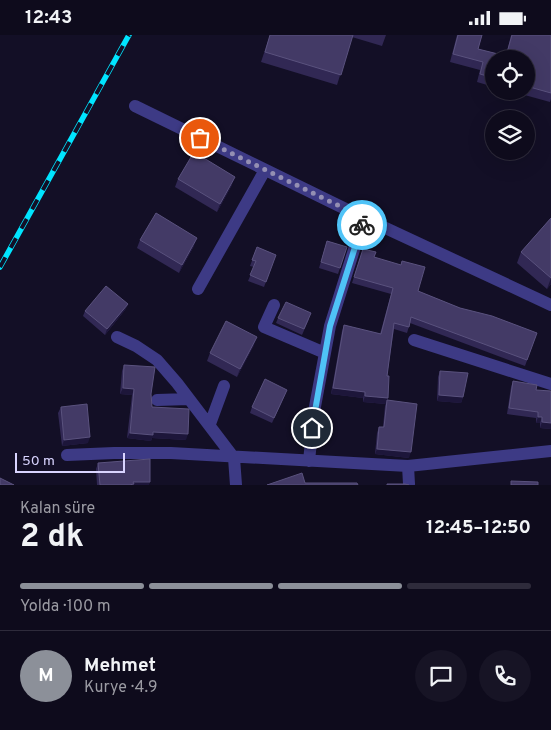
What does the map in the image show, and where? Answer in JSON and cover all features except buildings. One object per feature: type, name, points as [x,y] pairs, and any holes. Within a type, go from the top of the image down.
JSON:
[{"type":"street","points":[[135,106],[364,218],[551,305]]},
{"type":"street","points":[[198,289],[265,170]]},
{"type":"street","points":[[309,461],[314,412],[330,326],[364,218]]},
{"type":"street","points":[[274,305],[264,327],[325,353]]},
{"type":"street","points":[[117,337],[136,346],[157,361],[210,424],[234,457],[236,485]]},
{"type":"street","points":[[414,340],[551,384]]},
{"type":"street","points":[[210,424],[224,386]]},
{"type":"street","points":[[157,400],[189,399]]},
{"type":"street","points":[[67,455],[142,453],[408,466],[551,451]]},
{"type":"street","points":[[408,466],[409,484]]},
{"type":"railway","points":[[0,267],[129,35]]},
{"type":"way so far","points":[[200,138],[364,218],[362,225]]},
{"type":"route","points":[[312,428],[330,326],[362,225]]}]
